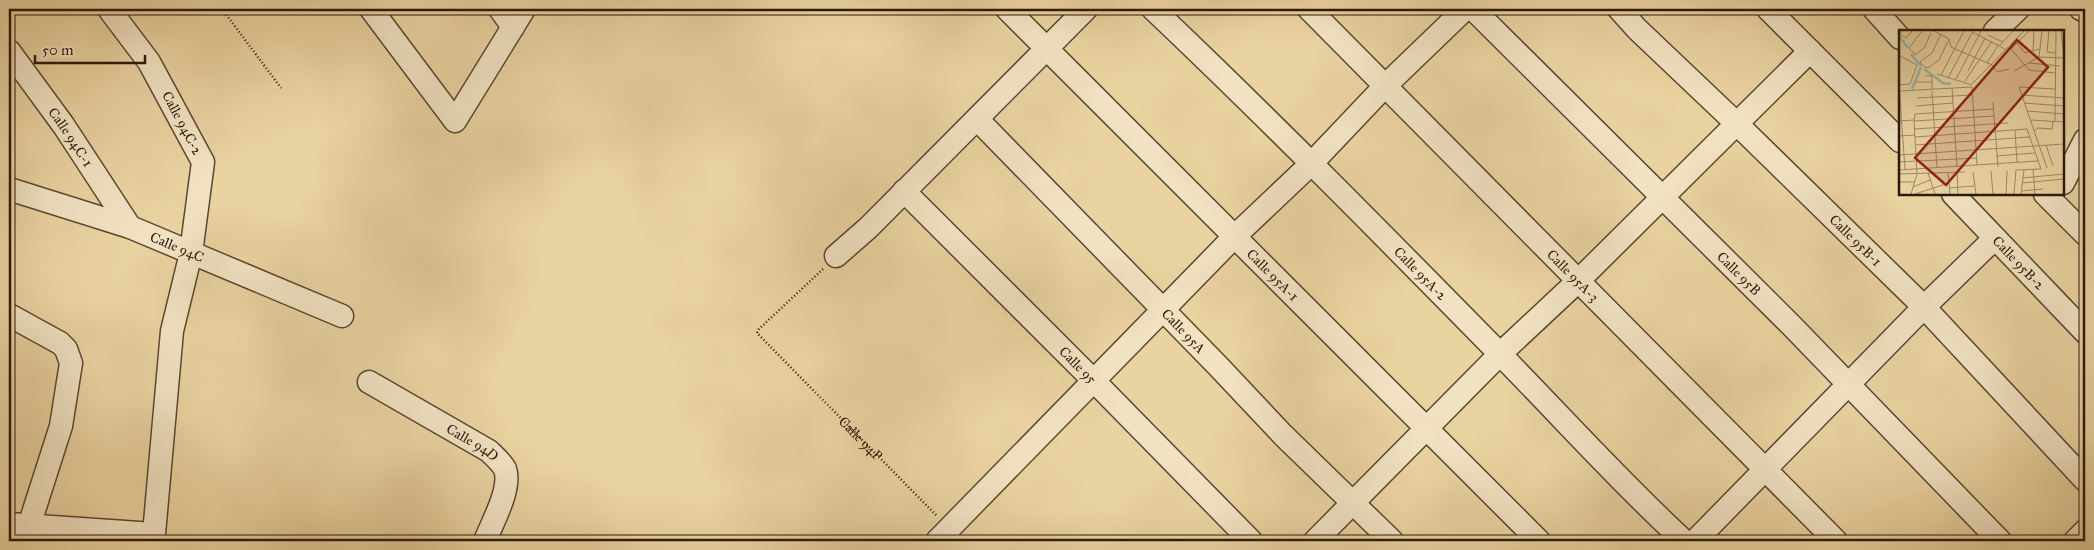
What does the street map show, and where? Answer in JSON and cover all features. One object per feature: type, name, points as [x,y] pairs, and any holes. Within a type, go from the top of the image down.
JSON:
[{"type":"street","name":"Calle 94C-2","points":[[109,9],[149,62],[203,162],[192,253],[172,331],[154,534],[116,536]]},
{"type":"street","points":[[371,9],[455,121],[519,18],[500,9]]},
{"type":"street","name":"Calle 95A-1","points":[[1007,9],[1539,541]]},
{"type":"street","points":[[836,256],[868,228],[1086,9]]},
{"type":"street","name":"Calle 95A-2","points":[[1153,9],[1228,80],[1500,354],[1643,503],[1684,541]]},
{"type":"street","name":"Calle 95A-3","points":[[1309,9],[1836,541]]},
{"type":"street","points":[[949,537],[1094,381],[1235,236],[1311,164],[1385,86],[1465,9]]},
{"type":"street","name":"Calle 95B","points":[[1473,9],[1661,196],[2000,541]]},
{"type":"street","name":"Calle 95B-1","points":[[1619,9],[1637,29],[1924,307],[2085,480]]},
{"type":"street","points":[[1768,9],[1899,140]]},
{"type":"street","points":[[1874,9],[1899,37]]},
{"type":"street","points":[[1996,30],[2018,9]]},
{"type":"street","points":[[2081,9],[2085,11]]},
{"type":"street","points":[[1315,541],[1500,354],[1578,281],[1661,196],[1810,50]]},
{"type":"street","name":"Calle 94C-1","points":[[9,51],[64,126],[130,227]]},
{"type":"street","name":"Calle 95A","points":[[977,119],[1283,435],[1392,541]]},
{"type":"street","points":[[2064,176],[2085,140]]},
{"type":"street","name":"Calle 94C","points":[[9,189],[130,227],[342,316]]},
{"type":"street","name":"Calle 95","points":[[904,191],[1094,381],[1250,541]]},
{"type":"street","name":"Calle 95B-2","points":[[1954,195],[2085,332]]},
{"type":"street","points":[[2056,195],[2085,234]]},
{"type":"street","points":[[1695,541],[1849,386],[1924,307],[1995,238]]},
{"type":"street","points":[[9,315],[60,343],[66,349],[71,363],[61,426],[19,525],[116,536]]},
{"type":"street","name":"Calle 94D","points":[[369,382],[489,451],[504,468],[507,480],[505,490],[485,541]]},
{"type":"street","points":[[2075,541],[2085,531]]},
{"type":"path","points":[[222,9],[281,88]]},
{"type":"path","name":"Calle 94P","points":[[836,256],[757,333],[949,537]]}]
